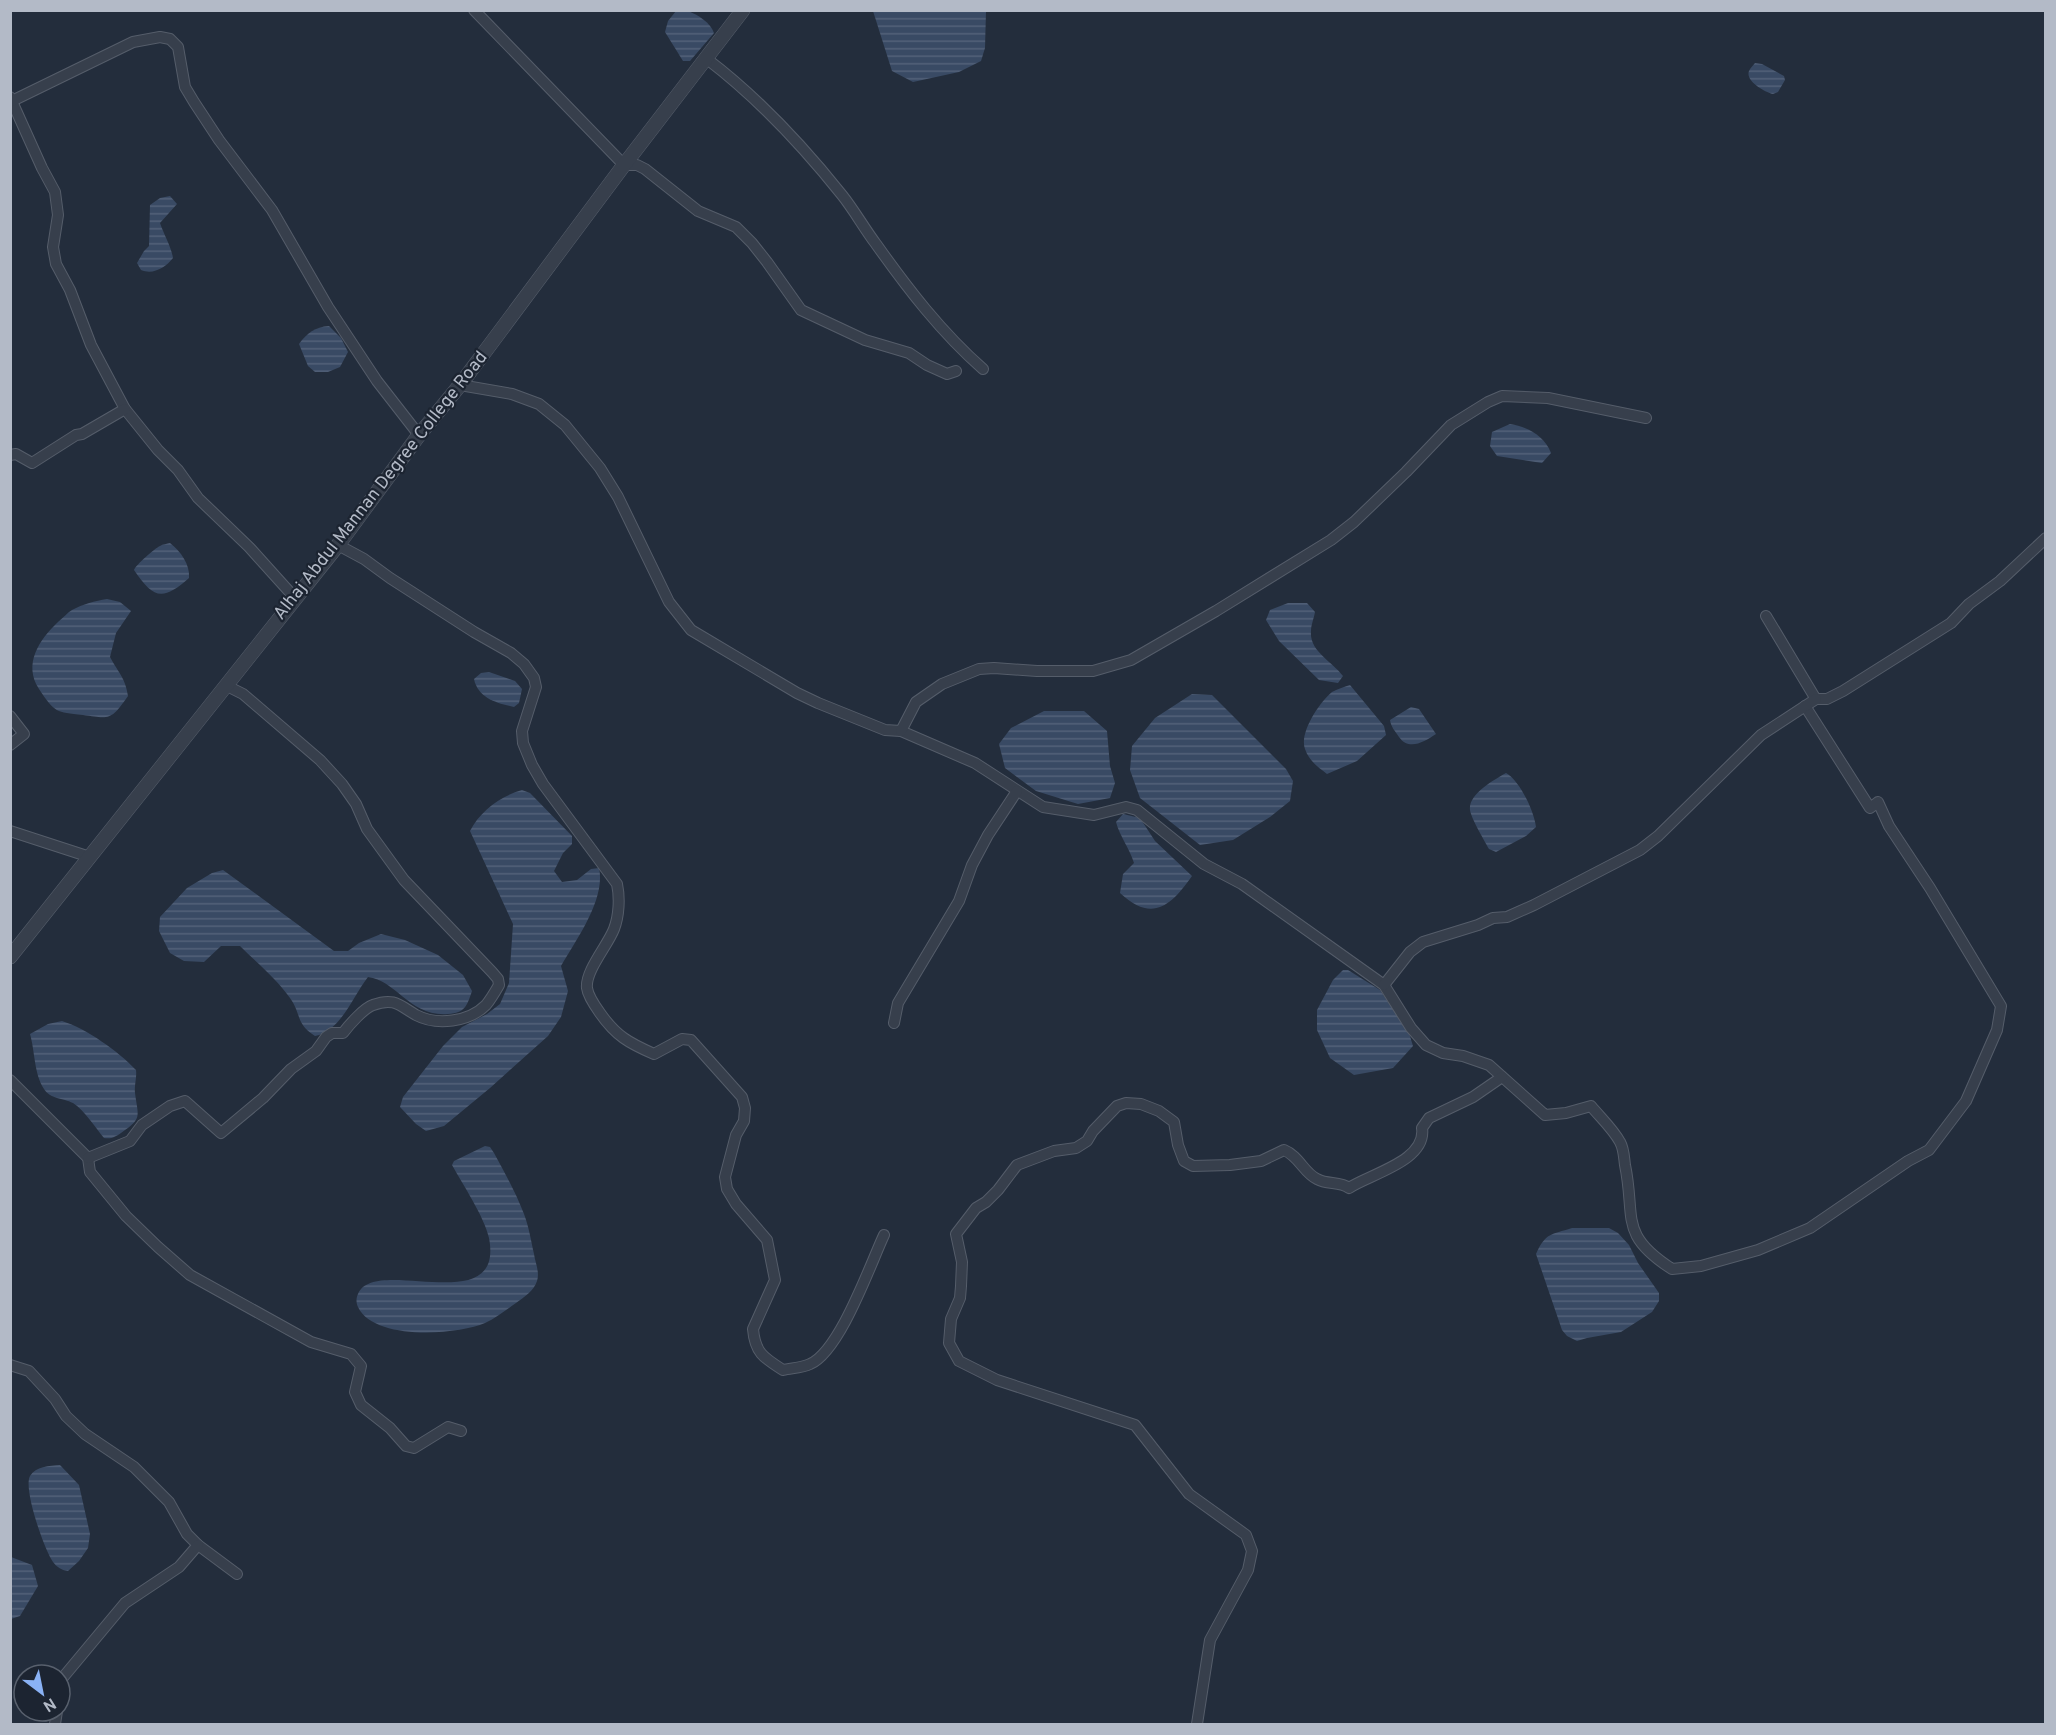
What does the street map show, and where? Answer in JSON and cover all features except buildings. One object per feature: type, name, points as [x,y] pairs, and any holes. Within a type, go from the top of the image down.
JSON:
[{"type":"street","points":[[474,10],[624,165],[637,165],[645,169],[698,210],[736,227],[767,262],[801,310],[865,340],[909,353],[947,374],[956,371]]},
{"type":"street","name":"Alhaj Abdul Mannan Degree College Road","points":[[10,957],[338,545],[419,435],[460,386],[624,165],[743,10]]},
{"type":"street","points":[[295,598],[249,547],[198,498],[178,470],[158,450],[125,409],[91,345],[70,290],[56,264],[53,248],[58,215],[55,192],[15,119],[11,99],[133,42],[160,37],[170,39],[178,47],[185,87],[194,102],[219,140],[272,210],[328,307],[377,381],[419,435]]},
{"type":"street","points":[[706,59],[767,110],[842,195],[929,315],[983,369]]},
{"type":"street","points":[[460,386],[512,394],[539,404],[565,425],[600,468],[618,497],[669,602],[691,630],[818,703],[885,730],[901,731],[975,763],[1043,807],[1094,815],[1126,807],[1137,810],[1204,864],[1242,884],[1384,985],[1426,1045],[1443,1053],[1463,1056],[1489,1065],[1545,1115],[1566,1113],[1591,1106],[1621,1143],[1628,1179],[1629,1215],[1636,1238],[1648,1252],[1672,1269],[1701,1266],[1758,1250],[1810,1228],[1908,1161],[1929,1150],[1966,1101],[1997,1030],[2001,1006],[1930,888],[1889,826],[1878,802],[1870,808],[1805,706]]},
{"type":"street","points":[[901,731],[916,702],[942,684],[979,669],[1094,671],[1131,660],[1331,540],[1390,488],[1451,426],[1488,402],[1502,396],[1548,398],[1646,418]]},
{"type":"street","points":[[10,455],[16,454],[32,463],[76,435],[82,434],[125,409]]},
{"type":"street","points":[[1384,985],[1410,952],[1423,942],[1493,918],[1508,917],[1640,850],[1658,836],[1761,735],[1816,699],[1827,699],[1844,691],[1951,623],[1969,604],[2000,581],[2046,538]]},
{"type":"street","points":[[338,545],[364,559],[474,632],[511,653],[524,664],[534,678],[536,687],[522,731],[523,743],[543,784],[617,884],[620,897],[615,928],[589,978],[587,989],[608,1024],[622,1039],[654,1054],[688,1038],[742,1097],[745,1108],[744,1121],[736,1135],[725,1177],[736,1204],[767,1240],[775,1280],[753,1329],[762,1357],[783,1370],[810,1364],[817,1360],[841,1330],[884,1235]]},
{"type":"street","points":[[1766,616],[1816,699]]},
{"type":"street","points":[[88,1158],[130,1141],[142,1125],[170,1106],[185,1101],[221,1133],[263,1098],[291,1069],[316,1051],[326,1037],[332,1033],[343,1033],[351,1023],[373,1005],[399,1003],[417,1016],[436,1021],[456,1021],[485,1005],[499,986],[498,979],[492,972],[438,917],[389,861],[367,829],[356,804],[342,784],[320,760],[288,732],[243,694],[227,686]]},
{"type":"street","points":[[10,716],[24,734],[10,745]]},
{"type":"street","points":[[894,1023],[898,1003],[959,901],[972,865],[988,835],[1017,791]]},
{"type":"street","points":[[10,831],[90,856]]},
{"type":"street","points":[[1197,1725],[1210,1640],[1248,1570],[1252,1551],[1246,1535],[1189,1494],[1135,1425],[997,1380],[959,1361],[950,1343],[951,1320],[960,1298],[961,1286],[962,1262],[956,1234],[976,1208],[998,1190],[1017,1165],[1054,1151],[1076,1148],[1087,1141],[1093,1131],[1117,1106],[1126,1103],[1141,1104],[1167,1116],[1174,1122],[1178,1145],[1184,1161],[1193,1166],[1222,1166],[1261,1161],[1284,1150],[1294,1156],[1315,1179],[1344,1184],[1349,1188],[1360,1180],[1402,1162],[1421,1142],[1422,1128],[1429,1118],[1473,1098],[1502,1077]]},
{"type":"street","points":[[10,1080],[88,1158],[90,1172],[126,1216],[190,1275],[311,1342],[351,1354],[361,1366],[355,1392],[361,1405],[390,1428],[406,1446],[414,1448],[448,1426],[461,1431]]},
{"type":"street","points":[[10,1365],[29,1371],[55,1399],[66,1416],[85,1434],[141,1474],[169,1502],[186,1534],[237,1574]]},
{"type":"street","points":[[72,1666],[125,1603],[179,1567],[198,1545]]},
{"type":"water","points":[[676,11],[688,11],[703,19],[714,33],[690,61],[683,61],[665,32],[668,21]]},
{"type":"water","points":[[873,11],[986,11],[985,48],[981,61],[959,72],[913,82],[892,71]]},
{"type":"water","points":[[1755,63],[1762,64],[1784,76],[1785,80],[1778,92],[1770,93],[1750,79],[1749,71]]},
{"type":"water","points":[[170,196],[177,204],[160,223],[173,258],[158,270],[150,272],[141,270],[137,263],[149,246],[150,205],[160,198]]},
{"type":"water","points":[[329,326],[341,338],[348,352],[340,367],[328,372],[315,372],[308,366],[299,344],[312,331]]},
{"type":"water","points":[[1510,424],[1529,430],[1544,441],[1551,453],[1542,463],[1497,456],[1490,446],[1492,432]]},
{"type":"water","points":[[170,543],[184,559],[189,578],[172,591],[158,594],[147,586],[134,570],[154,550]]},
{"type":"water","points":[[107,599],[120,602],[131,611],[116,633],[110,657],[123,680],[128,696],[118,710],[110,716],[99,717],[61,712],[44,697],[34,680],[35,653],[45,637],[70,611],[85,604]]},
{"type":"water","points":[[1288,603],[1307,603],[1315,612],[1311,638],[1317,650],[1343,676],[1338,683],[1319,680],[1279,641],[1266,620],[1270,610]]},
{"type":"water","points":[[489,672],[515,681],[522,689],[519,703],[514,707],[501,704],[489,699],[479,691],[474,679],[481,673]]},
{"type":"water","points":[[1350,685],[1384,726],[1386,735],[1357,761],[1327,774],[1314,763],[1305,749],[1307,727],[1327,697],[1334,691]]},
{"type":"water","points":[[1192,694],[1212,695],[1286,769],[1293,781],[1290,801],[1270,817],[1233,840],[1200,845],[1140,798],[1130,770],[1132,746],[1155,718]]},
{"type":"water","points":[[1411,707],[1419,709],[1436,734],[1417,744],[1407,744],[1403,741],[1392,727],[1390,720]]},
{"type":"water","points":[[1044,711],[1084,711],[1107,731],[1110,766],[1115,783],[1110,798],[1078,804],[1036,791],[1005,768],[999,744],[1011,728]]},
{"type":"water","points":[[1506,773],[1526,797],[1536,827],[1526,836],[1496,852],[1489,849],[1478,829],[1471,814],[1470,804],[1477,793]]},
{"type":"water","points":[[522,790],[530,793],[572,836],[572,844],[563,853],[554,871],[562,882],[577,880],[591,869],[599,868],[598,893],[588,919],[561,966],[568,991],[561,1017],[548,1036],[444,1126],[426,1131],[400,1107],[403,1097],[443,1046],[462,1027],[487,1014],[500,1004],[509,983],[513,924],[470,831],[479,817],[492,805]]},
{"type":"water","points":[[1123,814],[1140,818],[1155,841],[1192,876],[1176,896],[1160,907],[1151,909],[1142,907],[1120,893],[1123,874],[1134,863],[1116,822]]},
{"type":"water","points":[[223,870],[334,951],[348,951],[359,943],[381,934],[405,940],[438,955],[463,975],[472,991],[467,1005],[458,1012],[448,1014],[423,1010],[387,984],[368,977],[339,1020],[324,1033],[315,1036],[301,1023],[294,1004],[285,991],[240,946],[221,946],[204,962],[184,961],[170,953],[159,931],[160,917],[187,888],[212,873]]},
{"type":"water","points":[[1343,970],[1348,970],[1380,990],[1409,1033],[1413,1046],[1393,1068],[1354,1075],[1330,1058],[1317,1030],[1317,1010],[1333,980]]},
{"type":"water","points":[[62,1021],[102,1041],[136,1070],[135,1090],[138,1112],[136,1120],[115,1137],[104,1138],[77,1106],[50,1095],[41,1083],[36,1069],[30,1034],[48,1024]]},
{"type":"water","points":[[485,1146],[490,1147],[494,1153],[526,1219],[538,1271],[534,1288],[489,1321],[456,1330],[417,1332],[398,1330],[381,1326],[367,1318],[358,1307],[357,1299],[358,1294],[369,1284],[387,1280],[459,1282],[478,1276],[489,1263],[489,1238],[486,1229],[452,1165],[454,1161]]},
{"type":"water","points":[[1572,1228],[1609,1228],[1618,1233],[1629,1245],[1638,1263],[1659,1293],[1659,1301],[1652,1312],[1621,1332],[1577,1341],[1567,1336],[1562,1330],[1536,1254],[1546,1238]]},
{"type":"water","points":[[60,1465],[79,1485],[90,1534],[88,1548],[68,1571],[58,1567],[49,1555],[40,1533],[29,1493],[30,1476],[36,1470]]},
{"type":"water","points":[[11,1557],[32,1565],[38,1586],[20,1616],[11,1619]]}]
